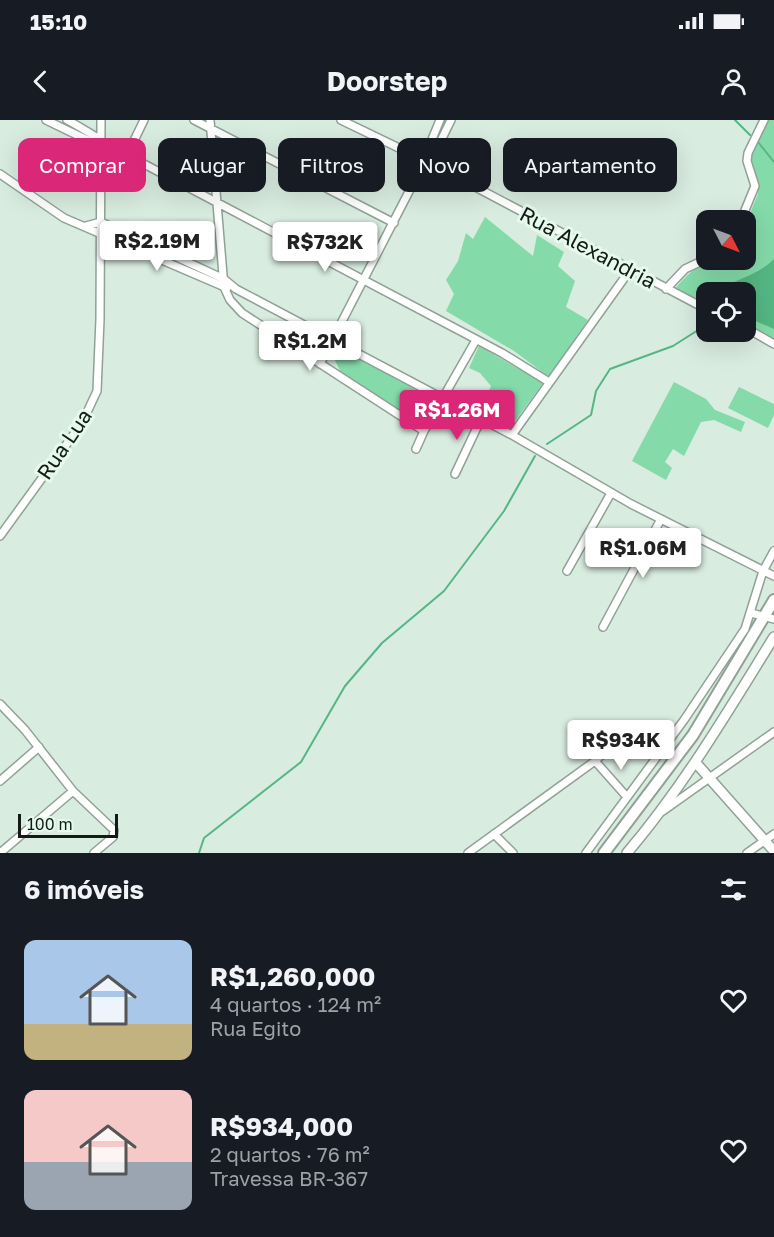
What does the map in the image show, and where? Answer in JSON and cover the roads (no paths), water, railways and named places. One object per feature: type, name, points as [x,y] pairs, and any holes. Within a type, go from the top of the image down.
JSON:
[{"type":"main road","points":[[604,853],[693,735],[770,617],[774,600]]},
{"type":"street","points":[[46,120],[81,138]]},
{"type":"street","points":[[68,120],[100,137]]},
{"type":"street","name":"Rua Lua","points":[[100,120],[100,137]]},
{"type":"street","points":[[135,138],[144,120]]},
{"type":"street","points":[[194,120],[394,223]]},
{"type":"street","points":[[210,120],[224,283],[230,300],[242,313],[424,431]]},
{"type":"street","name":"Rua Alexandria","points":[[341,120],[397,147]]},
{"type":"street","points":[[434,138],[440,120]]},
{"type":"street","points":[[440,138],[451,120]]},
{"type":"street","points":[[745,210],[755,186],[747,161],[748,153],[764,120]]},
{"type":"street","points":[[146,165],[364,279],[549,382]]},
{"type":"street","points":[[0,174],[56,214],[224,283]]},
{"type":"street","name":"Rua Lua","points":[[0,536],[73,436],[94,399],[100,320],[100,192]]},
{"type":"street","points":[[320,364],[409,192]]},
{"type":"street","name":"Rua Alexandria","points":[[484,192],[696,304]]},
{"type":"street","points":[[86,226],[101,222],[236,289],[512,435],[661,519],[774,576]]},
{"type":"street","points":[[666,289],[685,269],[696,264]]},
{"type":"street","points":[[512,435],[630,270]]},
{"type":"street","points":[[756,334],[774,345]]},
{"type":"street","points":[[416,449],[441,399],[476,340]]},
{"type":"street","points":[[455,474],[481,419]]},
{"type":"street","points":[[567,571],[611,492]]},
{"type":"street","points":[[603,627],[661,519]]},
{"type":"street","points":[[585,853],[745,629],[763,571],[774,551]]},
{"type":"street","points":[[751,613],[770,617]]},
{"type":"street","points":[[627,853],[663,811],[696,763],[774,637]]},
{"type":"street","points":[[1,707],[39,747],[73,791],[114,830],[113,837],[94,853]]},
{"type":"street","points":[[468,853],[595,760],[630,729]]},
{"type":"street","points":[[663,811],[774,732]]},
{"type":"street","points":[[0,781],[39,747]]},
{"type":"street","points":[[595,760],[627,797]]},
{"type":"street","points":[[696,763],[774,851]]},
{"type":"street","points":[[0,853],[73,791]]},
{"type":"street","points":[[494,834],[513,853]]},
{"type":"street","points":[[747,853],[774,834]]},
{"type":"waterway","points":[[735,120],[750,135]]},
{"type":"waterway","points":[[758,142],[774,162]]},
{"type":"waterway","points":[[547,444],[591,415],[596,391],[610,369],[673,346],[696,331]]},
{"type":"waterway","points":[[199,853],[204,838],[301,762],[345,686],[382,643],[444,591],[504,511],[535,456]]}]
